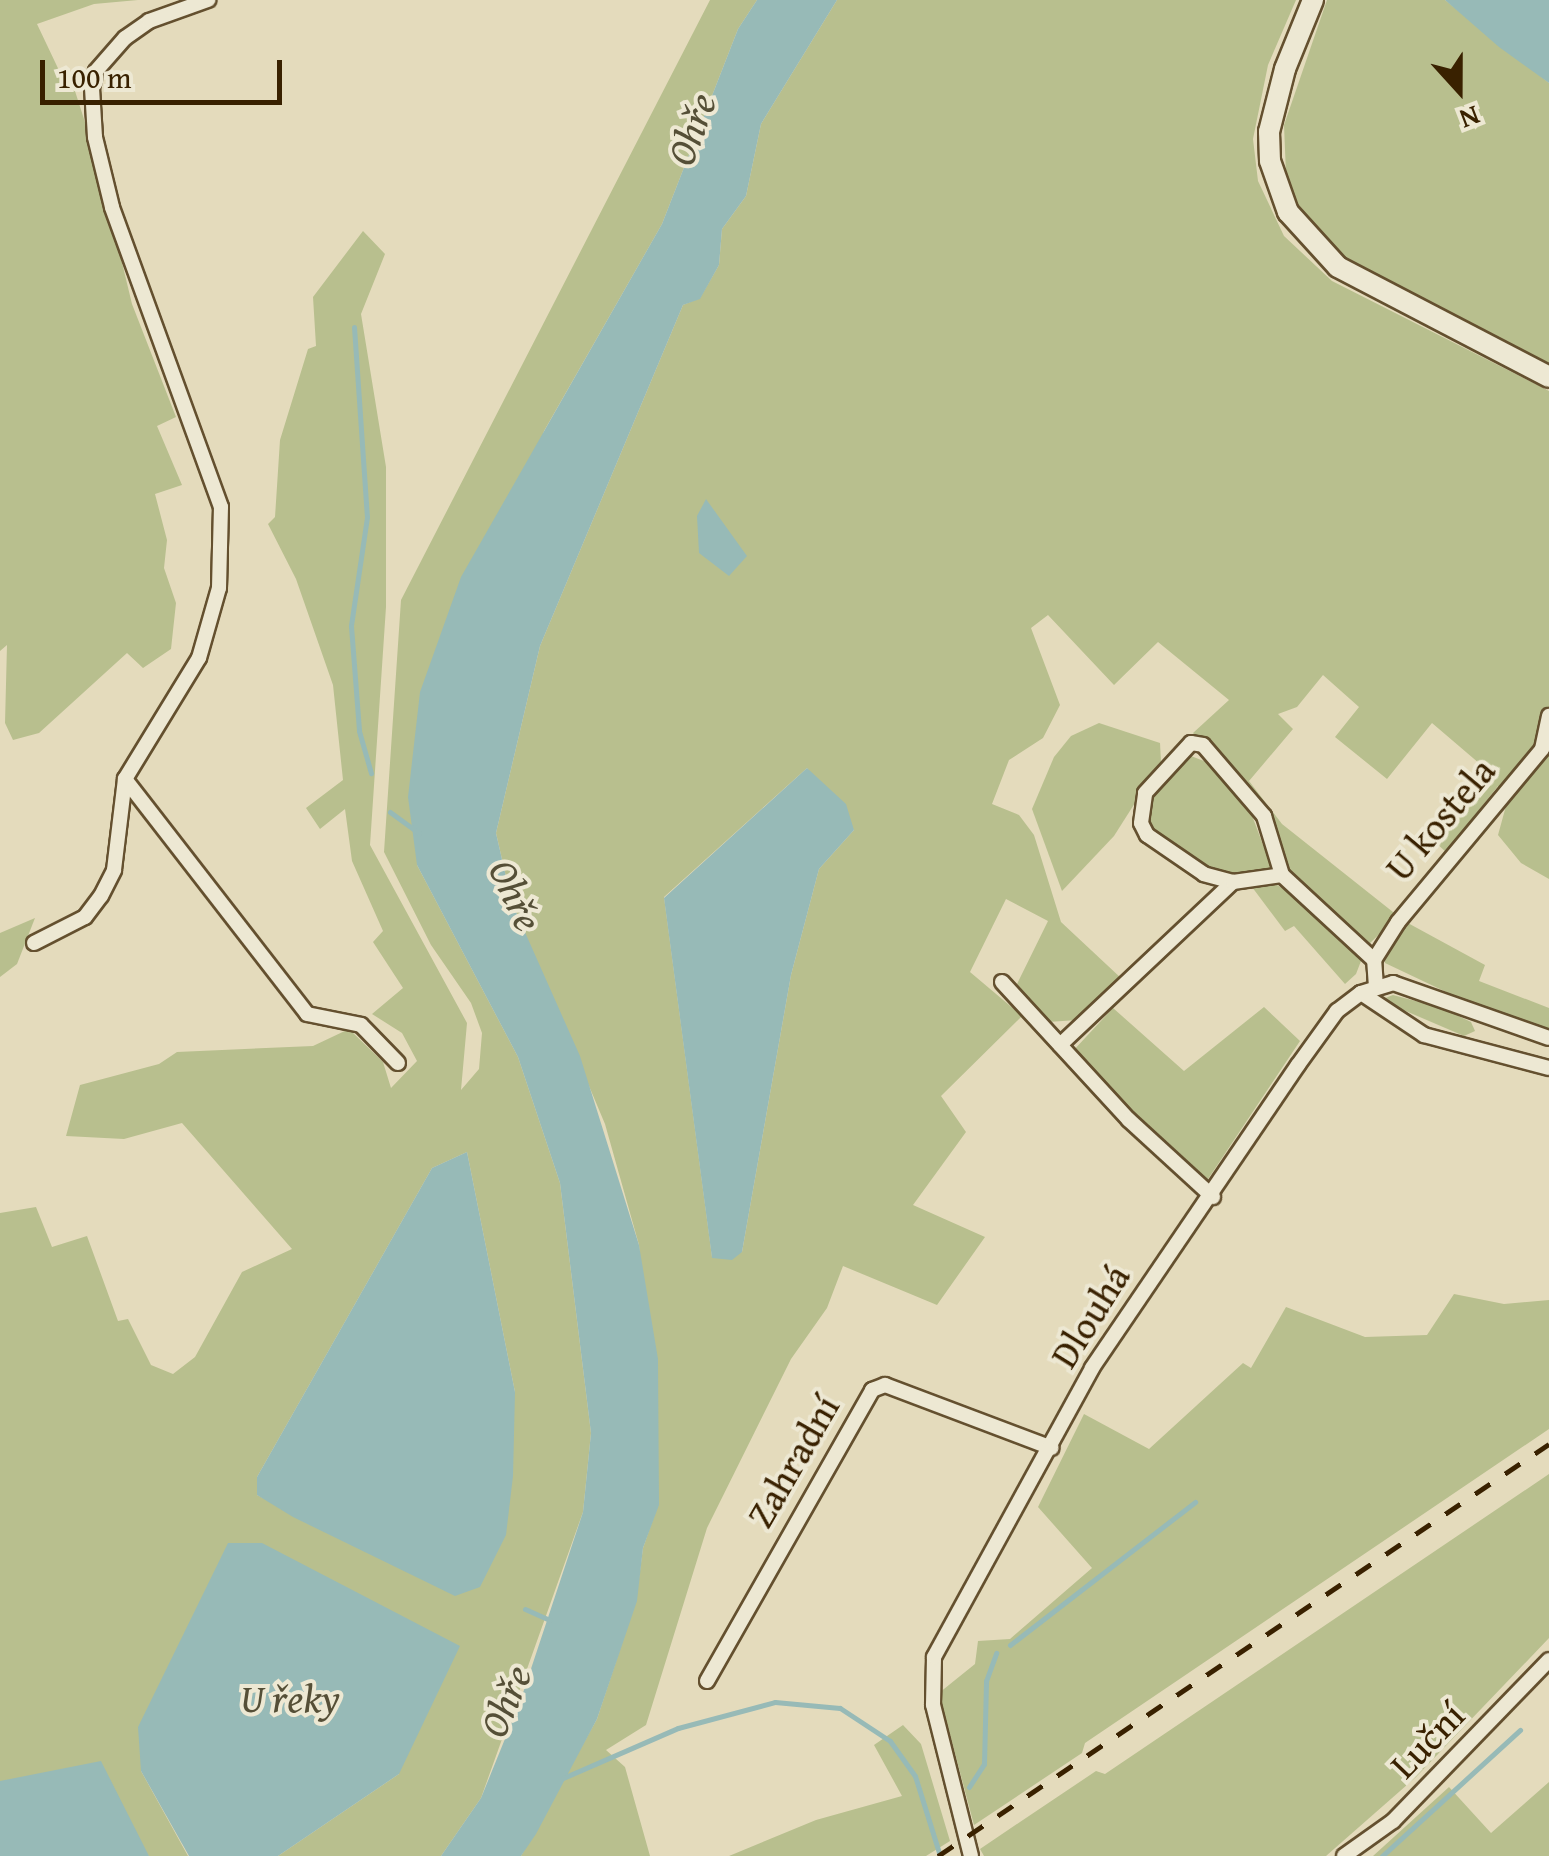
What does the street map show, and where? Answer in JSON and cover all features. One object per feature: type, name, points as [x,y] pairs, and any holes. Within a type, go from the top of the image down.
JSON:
[{"type":"street","points":[[34,943],[53,939],[85,917],[101,896],[114,870],[125,779],[200,658],[219,588],[220,507],[112,207],[95,137],[92,88],[96,70],[125,38],[150,21],[208,0]]},
{"type":"street","points":[[1313,0],[1285,69],[1270,132],[1270,161],[1288,212],[1338,266],[1549,376]]},
{"type":"street","name":"U kostela","points":[[1374,960],[1421,892],[1542,748],[1549,716]]},
{"type":"street","points":[[1282,875],[1233,882],[1204,874],[1146,835],[1141,824],[1144,793],[1190,744],[1202,744],[1264,816],[1282,875],[1374,960],[1376,986],[1412,986],[1549,1038]]},
{"type":"street","points":[[125,779],[307,1014],[362,1025],[398,1063]]},
{"type":"street","points":[[1060,1045],[1233,882]]},
{"type":"street","points":[[1002,982],[1128,1120],[1212,1196]]},
{"type":"street","name":"Dlouhá","points":[[971,1856],[933,1704],[934,1657],[951,1620],[1130,1308],[1212,1196],[1337,1011],[1376,986]]},
{"type":"street","points":[[1361,994],[1424,1035],[1549,1068]]},
{"type":"street","name":"Zahradní","points":[[707,1681],[872,1390],[885,1385],[1052,1448]]},
{"type":"street","name":"Luční","points":[[1344,1856],[1393,1821],[1549,1660]]},
{"type":"green space","points":[[0,0],[138,0],[94,4],[37,24],[65,83],[75,91],[98,163],[132,304],[176,417],[157,426],[182,485],[155,494],[167,540],[164,568],[176,603],[171,649],[143,668],[127,653],[39,733],[13,740],[5,723],[7,645],[0,651]]},
{"type":"green space","points":[[710,0],[757,0],[738,29],[662,224],[544,431],[417,865],[518,1057],[560,1183],[591,1433],[583,1512],[481,1798],[441,1856],[278,1856],[399,1774],[141,1771],[188,1856],[149,1856],[0,1781],[0,1213],[36,1207],[52,1247],[87,1236],[118,1321],[128,1319],[151,1365],[173,1374],[195,1357],[242,1272],[292,1249],[182,1123],[124,1139],[66,1136],[80,1085],[159,1064],[177,1052],[313,1046],[349,1029],[383,1062],[391,1088],[417,1061],[402,1033],[372,1014],[403,988],[373,942],[383,931],[352,861],[345,809],[320,829],[306,808],[343,780],[333,685],[296,579],[268,524],[275,517],[280,440],[308,349],[316,346],[313,297],[363,231],[385,254],[361,314],[386,467],[386,607],[370,845],[467,1023],[461,1090],[479,1069],[482,1033],[471,1003],[431,945],[384,852],[401,600]],"holes":[[[467,1152],[515,1392],[370,1551],[257,1495],[257,1477],[432,1168]]]},
{"type":"green space","points":[[837,0],[1296,0],[1268,65],[1253,139],[1258,181],[1284,236],[1332,281],[1549,391],[1549,879],[1521,863],[1498,835],[1506,806],[1498,786],[1446,852],[1436,843],[1480,764],[1432,723],[1387,779],[1335,737],[1359,707],[1323,675],[1297,707],[1278,714],[1293,729],[1249,781],[1282,824],[1398,916],[1367,946],[1286,871],[1270,821],[1193,733],[1229,700],[1158,642],[1114,685],[1048,615],[1031,628],[1060,705],[1043,738],[1009,760],[992,804],[1019,815],[1034,835],[1061,922],[1122,979],[1077,1020],[1048,1022],[1017,984],[1048,921],[1006,899],[970,972],[1022,1016],[941,1096],[966,1132],[913,1205],[985,1237],[937,1305],[843,1266],[827,1308],[791,1359],[707,1528],[646,1725],[606,1750],[625,1767],[650,1856],[521,1856],[597,1719],[636,1601],[643,1548],[658,1505],[639,1245],[605,1124],[512,903],[496,833],[540,646],[683,305],[700,298],[719,265],[722,229],[746,196],[761,124]],"holes":[[[807,768],[854,830],[819,869],[791,975],[742,1252],[712,1257],[664,897]]]},
{"type":"green space","points":[[1327,0],[1445,0],[1549,83],[1549,370],[1362,272],[1305,221],[1286,174],[1284,125]]},
{"type":"green space","points":[[1099,723],[1160,743],[1161,762],[1114,836],[1062,891],[1032,809],[1054,757],[1071,736]]},
{"type":"green space","points":[[1191,756],[1209,763],[1247,802],[1272,869],[1230,875],[1199,867],[1152,834],[1145,821],[1148,798],[1177,760]]},
{"type":"green space","points":[[1249,883],[1277,885],[1294,896],[1355,952],[1361,961],[1356,974],[1345,984],[1294,926],[1285,931]]},
{"type":"green space","points":[[35,918],[17,964],[0,977],[0,933]]},
{"type":"green space","points":[[1406,922],[1485,965],[1479,981],[1549,1008],[1549,1032],[1482,1009],[1385,963],[1385,950]]},
{"type":"green space","points":[[1393,995],[1442,1008],[1471,1022],[1475,1031],[1464,1036],[1380,1000]]},
{"type":"green space","points":[[1264,1007],[1300,1041],[1206,1182],[1072,1052],[1113,1008],[1184,1071]]},
{"type":"green space","points":[[1454,1294],[1504,1304],[1549,1300],[1549,1429],[1085,1743],[1082,1753],[974,1825],[939,1693],[975,1664],[978,1641],[1010,1639],[1092,1568],[1038,1507],[1084,1414],[1149,1449],[1243,1363],[1251,1368],[1286,1307],[1365,1337],[1427,1335]]},
{"type":"green space","points":[[1549,1474],[1549,1638],[1416,1777],[1326,1856],[984,1856],[980,1849],[1096,1771],[1105,1774]]},
{"type":"green space","points":[[903,1725],[921,1744],[950,1841],[926,1856],[729,1856],[816,1820],[902,1796],[874,1745]]},
{"type":"green space","points":[[1549,1782],[1549,1856],[1373,1856],[1449,1787],[1491,1833]]},
{"type":"water","points":[[757,0],[837,0],[761,124],[746,196],[722,229],[719,265],[700,299],[683,305],[540,646],[496,833],[512,903],[580,1056],[639,1245],[658,1359],[659,1505],[643,1548],[637,1601],[597,1719],[536,1834],[521,1856],[441,1856],[481,1798],[520,1702],[583,1512],[591,1433],[560,1183],[518,1057],[417,865],[408,797],[420,692],[461,577],[662,224],[738,29]]},
{"type":"water","points":[[1445,0],[1549,0],[1549,83],[1499,47]]},
{"type":"water","points":[[706,499],[747,556],[729,576],[699,553],[697,516]]},
{"type":"water","points":[[807,768],[846,804],[854,830],[819,869],[791,975],[742,1252],[732,1260],[712,1258],[664,898]]},
{"type":"water","points":[[467,1152],[515,1392],[513,1476],[506,1535],[480,1587],[455,1596],[293,1517],[257,1495],[257,1477],[432,1168]]},
{"type":"water","name":"U řeky","points":[[228,1543],[262,1543],[460,1646],[399,1774],[278,1856],[189,1856],[141,1771],[138,1727]]},
{"type":"water","points":[[101,1761],[149,1856],[0,1856],[0,1781]]},
{"type":"waterway","points":[[354,327],[367,517],[351,626],[359,731],[371,773]]},
{"type":"waterway","points":[[390,812],[419,833]]},
{"type":"waterway","points":[[1010,1645],[1195,1502]]},
{"type":"waterway","points":[[525,1609],[550,1620]]},
{"type":"waterway","points":[[969,1787],[984,1764],[986,1681],[996,1653]]},
{"type":"waterway","points":[[563,1778],[678,1728],[775,1702],[840,1708],[890,1741],[915,1776],[940,1856]]},
{"type":"waterway","points":[[1382,1856],[1520,1730]]},
{"type":"railway","points":[[938,1856],[1549,1444]]},
{"type":"water label","name":"Ohře","points":[[691,129]]},
{"type":"water label","name":"Ohře","points":[[516,895]]},
{"type":"water label","name":"Ohře","points":[[505,1701]]}]
